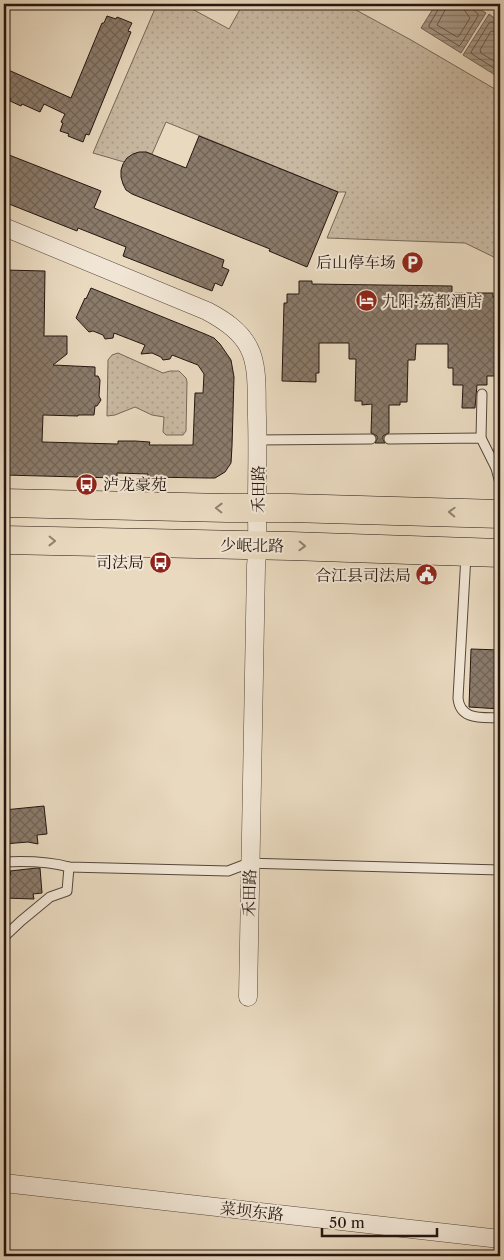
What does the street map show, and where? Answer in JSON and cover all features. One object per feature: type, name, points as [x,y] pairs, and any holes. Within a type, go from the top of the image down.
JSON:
[{"type":"main road","points":[[4,503],[500,514]]},
{"type":"main road","name":"少岷北路","points":[[4,540],[258,545],[500,553]]},
{"type":"street","name":"禾田路","points":[[4,227],[193,304],[224,320],[237,332],[250,349],[254,362],[256,382],[258,545],[256,566],[248,997]]},
{"type":"street","name":"菜坝东路","points":[[4,1183],[500,1239]]},
{"type":"lane","points":[[482,394],[481,438],[496,468],[500,483]]},
{"type":"lane","points":[[389,439],[481,438]]},
{"type":"lane","points":[[258,440],[371,439]]},
{"type":"lane","points":[[496,468],[500,445]]},
{"type":"lane","points":[[466,552],[458,705],[462,711],[476,717],[500,718]]},
{"type":"lane","points":[[4,862],[47,862],[69,868],[228,871],[250,864],[500,870]]},
{"type":"lane","points":[[4,937],[50,897],[68,891],[69,868]]},
{"type":"shaded area","points":[[157,4],[183,4],[229,29],[243,4],[345,4],[500,92],[500,260],[465,243],[327,238],[346,192],[338,192],[166,122],[152,154],[146,152],[124,162],[93,153]]},
{"type":"shaded area","points":[[118,353],[163,373],[179,371],[186,378],[186,431],[183,435],[166,435],[163,432],[164,417],[152,415],[135,407],[107,416],[108,360],[112,355]]},
{"type":"water","points":[[436,4],[472,4],[486,13],[461,53],[421,28]]},
{"type":"water","points":[[489,14],[500,22],[500,78],[463,55]]},
{"type":"building","points":[[107,16],[116,19],[117,17],[132,23],[128,31],[131,32],[89,135],[86,134],[83,142],[60,131],[63,123],[61,122],[65,114],[44,104],[40,112],[22,104],[21,106],[4,96],[4,68],[71,98],[102,23],[104,23]]},
{"type":"building","points":[[199,136],[338,192],[307,267],[269,251],[270,249],[126,190],[121,177],[121,170],[127,158],[139,152],[146,152],[186,168]]},
{"type":"building","points":[[4,153],[101,191],[94,208],[224,260],[222,267],[229,270],[222,286],[215,283],[212,291],[123,256],[126,247],[78,228],[77,231],[4,202]]},
{"type":"building","points":[[4,270],[45,271],[44,336],[67,336],[67,354],[53,365],[95,367],[95,376],[98,376],[100,380],[99,396],[101,400],[95,406],[94,415],[43,415],[42,442],[118,444],[118,441],[135,441],[150,442],[149,445],[193,445],[195,393],[203,393],[204,374],[198,365],[172,355],[170,359],[163,360],[152,353],[141,354],[145,345],[114,333],[113,338],[105,339],[103,335],[93,331],[89,332],[76,318],[91,288],[205,334],[214,338],[220,344],[231,360],[234,377],[231,463],[225,472],[215,478],[148,477],[148,474],[117,473],[117,478],[4,475]]},
{"type":"building","points":[[299,281],[312,281],[312,284],[452,286],[452,293],[493,293],[493,297],[500,297],[500,376],[487,376],[487,385],[477,385],[475,408],[462,408],[463,385],[453,385],[453,368],[448,368],[448,344],[416,344],[415,360],[408,360],[407,402],[400,402],[400,405],[389,405],[389,433],[383,436],[385,443],[375,443],[377,436],[371,433],[372,404],[362,405],[362,401],[355,401],[356,359],[349,359],[349,343],[319,343],[319,373],[316,373],[316,382],[282,381],[284,303],[287,303],[287,294],[299,294]]},
{"type":"building","points":[[471,649],[500,650],[500,709],[469,707]]},
{"type":"building","points":[[44,806],[47,834],[37,835],[38,844],[28,842],[4,844],[4,810]]},
{"type":"building","points":[[40,868],[42,893],[33,894],[34,899],[4,898],[4,876],[11,875],[10,871]]},
{"type":"place","name":"后山停车场","points":[[412,262]]},
{"type":"place","name":"九阳·荔都酒店","points":[[366,301]]},
{"type":"place","name":"泸龙豪苑","points":[[87,484]]},
{"type":"place","name":"司法局","points":[[160,562]]},
{"type":"place","name":"合江县司法局","points":[[427,575]]}]
